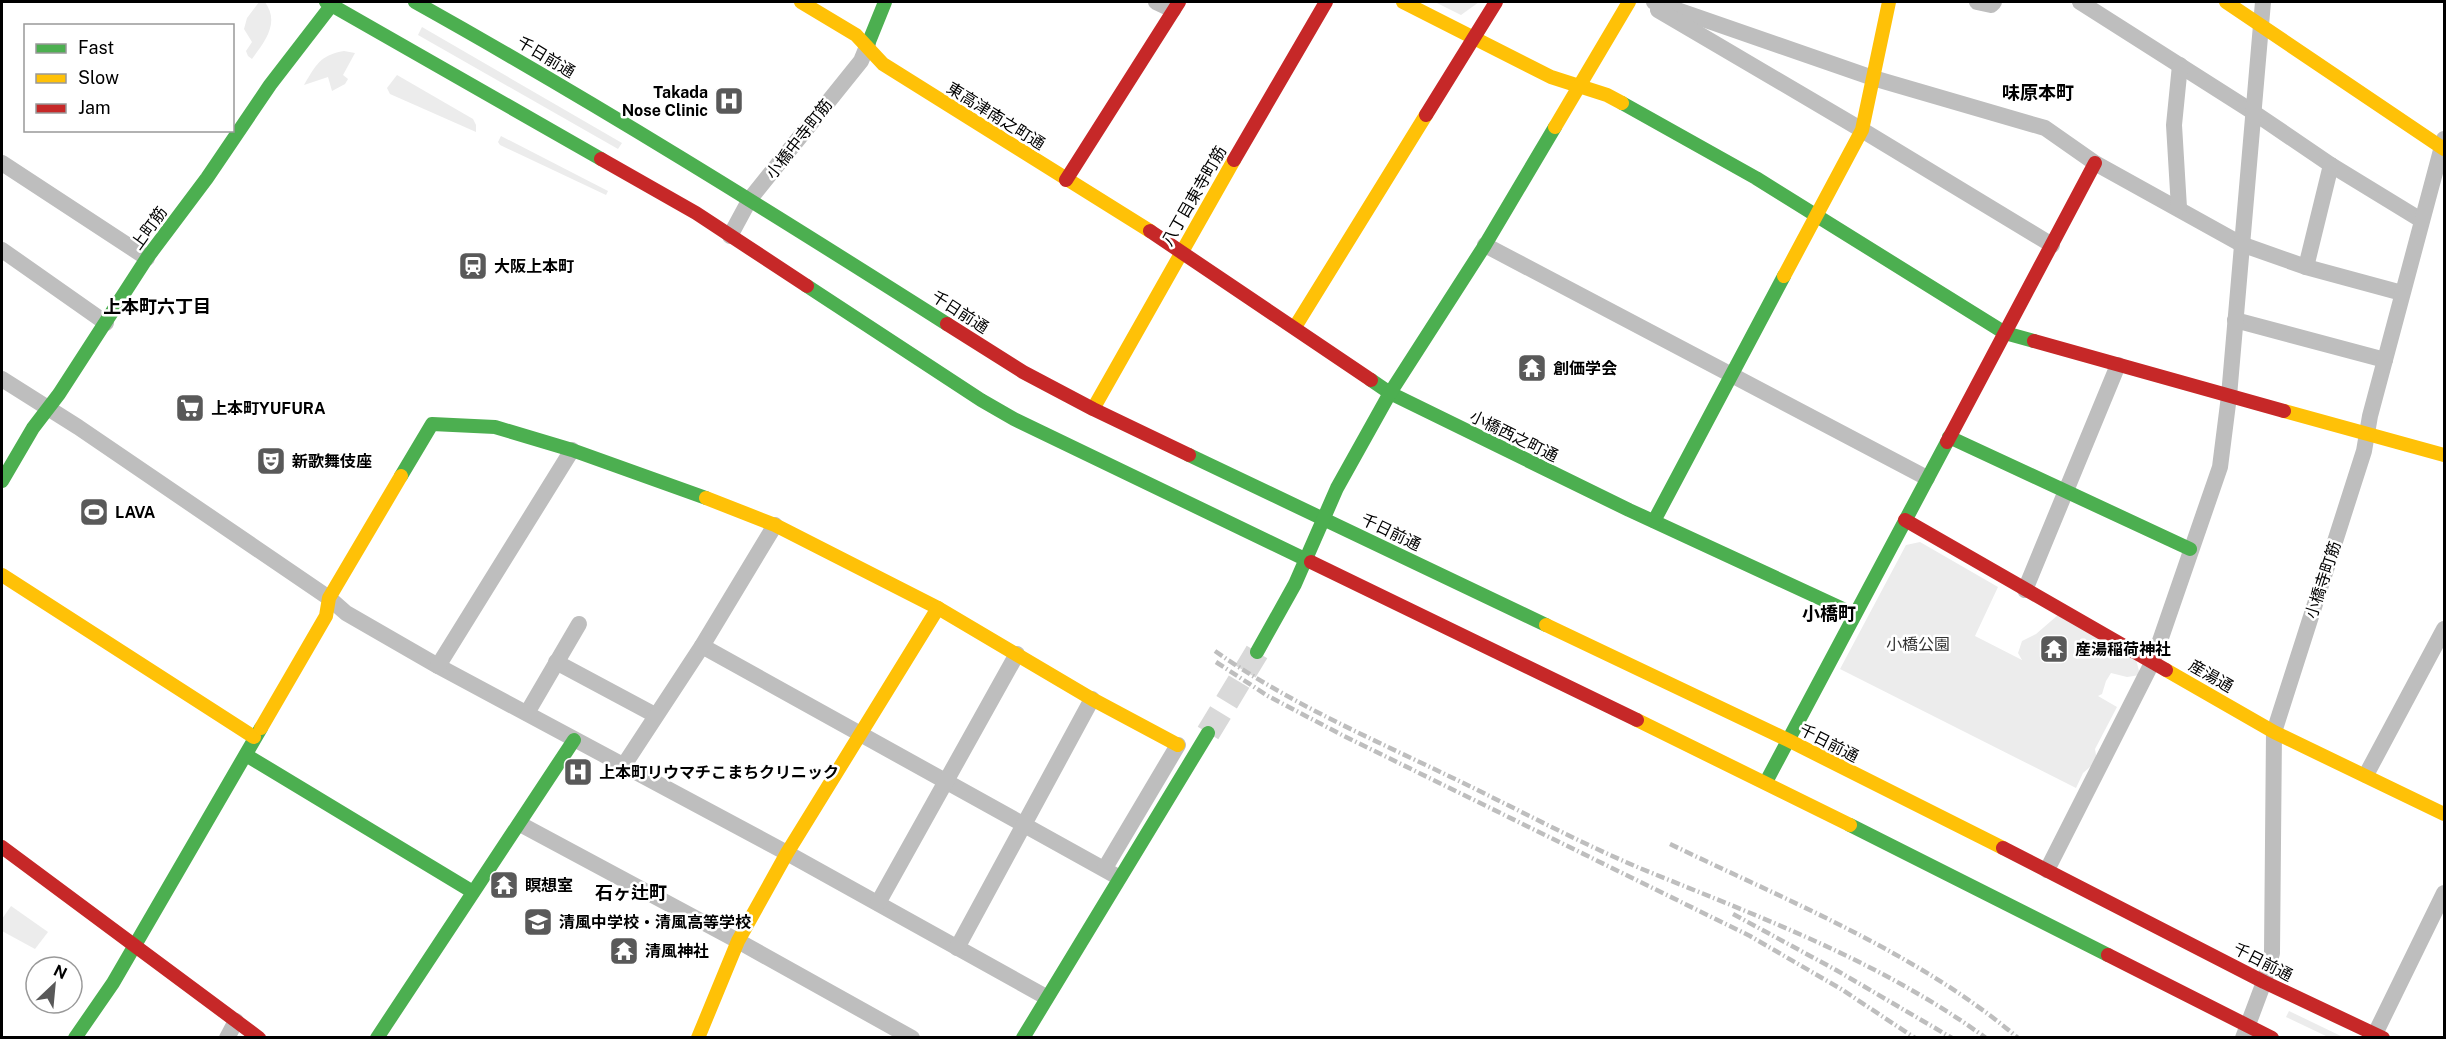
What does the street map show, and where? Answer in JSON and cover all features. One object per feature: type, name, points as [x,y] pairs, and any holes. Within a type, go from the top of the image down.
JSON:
[{"type":"street","name":"千日前通","points":[[415,2],[496,47],[750,200],[1023,372],[1093,410],[1788,740],[2264,982],[2379,1036]]},
{"type":"street","name":"東高津南之町通","points":[[801,2],[852,31],[868,44],[883,64],[1181,251]]},
{"type":"street","points":[[868,44],[885,2]]},
{"type":"street","points":[[1066,180],[1176,6],[1156,2]]},
{"type":"street","name":"八丁目東寺町筋","points":[[1093,410],[1181,251],[1326,2]]},
{"type":"street","points":[[1403,2],[1551,77],[1607,95],[1756,178],[2005,333],[2445,455]]},
{"type":"street","points":[[1295,327],[1496,2]]},
{"type":"street","points":[[1257,652],[1294,584],[1337,488],[1390,393],[1485,245],[1629,2]]},
{"type":"street","points":[[1645,2],[2052,245]]},
{"type":"street","points":[[1654,2],[1873,78],[2045,128],[2095,162],[2241,244],[2306,267],[2402,293]]},
{"type":"street","points":[[1654,521],[1862,130],[1889,2]]},
{"type":"street","points":[[1977,2],[1991,5],[1994,2]]},
{"type":"street","points":[[2080,2],[2101,7],[2180,65],[2331,165],[2421,220]]},
{"type":"street","points":[[2226,2],[2444,145]]},
{"type":"street","points":[[2047,870],[2153,661],[2220,467],[2229,396],[2263,2]]},
{"type":"street","points":[[330,3],[696,213],[981,400],[1014,419],[1766,782],[2246,1032],[2272,1038]]},
{"type":"street","name":"上町筋","points":[[2,481],[33,429],[106,323],[147,258],[207,178],[270,85],[330,3]]},
{"type":"street","name":"小橋中寺町筋","points":[[730,236],[750,200],[861,61],[868,44]]},
{"type":"street","points":[[2178,208],[2174,125],[2180,65]]},
{"type":"street","name":"小橋寺町筋","points":[[2246,1032],[2272,953],[2274,732],[2364,452],[2421,220],[2444,145]]},
{"type":"street","points":[[1766,782],[2095,162]]},
{"type":"street","points":[[2,163],[147,258]]},
{"type":"street","points":[[2306,267],[2331,165]]},
{"type":"street","points":[[1485,245],[1927,478]]},
{"type":"street","points":[[2,250],[106,323]]},
{"type":"street","name":"小橋西之町通","points":[[1181,251],[1390,393],[1654,521],[1854,614]]},
{"type":"street","points":[[2235,320],[2385,360]]},
{"type":"street","points":[[2025,590],[2118,365]]},
{"type":"street","points":[[2,379],[330,598],[346,613],[438,666],[787,853],[1046,997]]},
{"type":"street","points":[[75,1038],[113,983],[246,755],[326,616],[330,598],[432,424],[495,427],[572,450],[673,485],[775,525],[938,608],[1092,699],[1178,745],[1023,1038]]},
{"type":"street","points":[[1949,438],[2190,549]]},
{"type":"street","points":[[438,666],[572,450]]},
{"type":"street","name":"産湯通","points":[[1905,520],[2274,732],[2445,814]]},
{"type":"street","points":[[624,765],[702,646],[775,525]]},
{"type":"street","points":[[2,575],[254,738]]},
{"type":"street","points":[[705,1033],[738,941],[787,853],[859,733],[938,608]]},
{"type":"street","points":[[527,713],[579,624]]},
{"type":"street","points":[[2366,775],[2445,629]]},
{"type":"street","points":[[702,646],[1111,873]]},
{"type":"street","points":[[878,903],[1017,654]]},
{"type":"street","points":[[556,662],[655,715]]},
{"type":"street","points":[[957,948],[1092,699]]},
{"type":"street","points":[[1111,873],[1148,833],[1208,733]]},
{"type":"street","points":[[377,1038],[574,740]]},
{"type":"street","points":[[246,755],[472,892]]},
{"type":"street","points":[[520,824],[912,1038]]},
{"type":"street","points":[[2,847],[259,1038]]},
{"type":"street","points":[[2379,1036],[2445,894]]},
{"type":"street","points":[[226,1038],[236,1021]]},
{"type":"green space","points":[[259,2],[265,2],[271,17],[271,25],[266,39],[252,59],[246,51],[252,42],[244,29],[247,18]]},
{"type":"green space","points":[[1435,2],[1479,2],[1461,15]]},
{"type":"green space","points":[[422,27],[622,143],[618,149],[418,35]]},
{"type":"green space","points":[[344,51],[355,53],[343,75],[348,79],[345,84],[332,91],[328,77],[304,85],[319,62],[329,55]]},
{"type":"green space","points":[[397,75],[473,119],[476,132],[390,94],[387,88]]},
{"type":"green space","points":[[501,136],[608,191],[606,195],[500,145],[498,142]]},
{"type":"green space","name":"小橋公園","points":[[1920,542],[1998,587],[1975,636],[2022,660],[2018,653],[2022,641],[2036,634],[2058,615],[2136,659],[2140,675],[2127,677],[2111,673],[2102,694],[2098,696],[2117,707],[2095,749],[2097,761],[2083,773],[2076,788],[1840,669],[1906,545]]},
{"type":"green space","points":[[11,906],[48,932],[35,949],[2,931],[2,919]]},
{"type":"green space","points":[[2289,1011],[2343,1037],[2328,1037],[2286,1017]]},
{"type":"tunnel","points":[[1208,733],[1257,652]]},
{"type":"railway","points":[[1215,651],[1304,705],[1573,837],[1642,869],[1776,924],[1862,964],[1946,1011],[1986,1038]]},
{"type":"railway","points":[[1216,662],[1268,696],[1342,735],[1750,936],[1841,989],[1915,1038]]},
{"type":"railway","points":[[1670,844],[1851,930],[1895,954],[1939,980],[2018,1038]]},
{"type":"railway","points":[[1733,914],[1836,970],[1952,1038]]},
{"type":"traffic: fast","points":[[326,2],[601,159]]},
{"type":"traffic: fast","points":[[2,481],[33,428],[59,394],[147,258],[207,178],[270,85],[334,2]]},
{"type":"traffic: fast","points":[[415,2],[683,159],[947,324]]},
{"type":"traffic: fast","points":[[868,44],[885,2]]},
{"type":"traffic: fast","points":[[1622,103],[1756,178],[2005,333],[2034,341]]},
{"type":"traffic: fast","points":[[1257,652],[1295,584],[1337,488],[1390,393],[1485,245],[1555,127]]},
{"type":"traffic: fast","points":[[1654,521],[1784,276]]},
{"type":"traffic: fast","points":[[807,286],[981,400],[1014,419],[1311,562]]},
{"type":"traffic: fast","points":[[1371,380],[1390,393],[1629,510],[1854,614]]},
{"type":"traffic: fast","points":[[401,476],[432,424],[495,427],[572,450],[706,498]]},
{"type":"traffic: fast","points":[[1949,437],[2190,549]]},
{"type":"traffic: fast","points":[[1766,782],[1947,442]]},
{"type":"traffic: fast","points":[[1189,455],[1546,625]]},
{"type":"traffic: fast","points":[[75,1038],[113,983],[261,728]]},
{"type":"traffic: fast","points":[[1023,1038],[1208,733]]},
{"type":"traffic: fast","points":[[377,1038],[574,740]]},
{"type":"traffic: fast","points":[[246,755],[473,892]]},
{"type":"traffic: fast","points":[[1850,825],[2108,955]]},
{"type":"traffic: slow","points":[[801,2],[856,35],[883,64],[1150,231]]},
{"type":"traffic: slow","points":[[1403,2],[1551,77],[1607,95],[1622,103]]},
{"type":"traffic: slow","points":[[1555,127],[1629,2]]},
{"type":"traffic: slow","points":[[1784,276],[1862,130],[1889,2]]},
{"type":"traffic: slow","points":[[2226,2],[2444,149]]},
{"type":"traffic: slow","points":[[1295,327],[1426,115]]},
{"type":"traffic: slow","points":[[1093,409],[1234,160]]},
{"type":"traffic: slow","points":[[2284,411],[2444,455]]},
{"type":"traffic: slow","points":[[261,728],[326,616],[329,598],[401,476]]},
{"type":"traffic: slow","points":[[706,498],[775,525],[938,608],[1092,699],[1178,745]]},
{"type":"traffic: slow","points":[[2,575],[254,737]]},
{"type":"traffic: slow","points":[[698,1038],[738,941],[787,853],[938,608]]},
{"type":"traffic: slow","points":[[1546,625],[1788,740],[2003,848]]},
{"type":"traffic: slow","points":[[2166,670],[2274,732],[2444,814]]},
{"type":"traffic: slow","points":[[1637,720],[1850,825]]},
{"type":"traffic: jam","points":[[1066,180],[1179,2]]},
{"type":"traffic: jam","points":[[1234,160],[1326,2]]},
{"type":"traffic: jam","points":[[1426,115],[1496,2]]},
{"type":"traffic: jam","points":[[601,159],[696,213],[807,286]]},
{"type":"traffic: jam","points":[[1947,442],[2095,163]]},
{"type":"traffic: jam","points":[[1150,231],[1371,380]]},
{"type":"traffic: jam","points":[[947,324],[1023,372],[1189,455]]},
{"type":"traffic: jam","points":[[2034,341],[2284,411]]},
{"type":"traffic: jam","points":[[1905,520],[2166,670]]},
{"type":"traffic: jam","points":[[1311,562],[1637,720]]},
{"type":"traffic: jam","points":[[2,847],[259,1038]]},
{"type":"traffic: jam","points":[[2003,848],[2264,982],[2383,1038]]},
{"type":"traffic: jam","points":[[2108,955],[2272,1038]]},
{"type":"place","name":"Takada Nose Clinic","points":[[729,101]]},
{"type":"place","name":"大阪上本町","points":[[473,266]]},
{"type":"place","name":"創価学会","points":[[1532,368]]},
{"type":"place","name":"上本町YUFURA","points":[[190,408]]},
{"type":"place","name":"新歌舞伎座","points":[[271,461]]},
{"type":"place","name":"LAVA","points":[[94,512]]},
{"type":"place","name":"産湯稲荷神社","points":[[2054,649]]},
{"type":"place","name":"上本町リウマチこまちクリニック","points":[[578,772]]},
{"type":"place","name":"瞑想室","points":[[504,885]]},
{"type":"place","name":"清風中学校・清風高等学校","points":[[538,922]]},
{"type":"place","name":"清風神社","points":[[624,951]]},
{"type":"district","name":"味原本町","points":[[2038,92]]},
{"type":"district","name":"上本町六丁目","points":[[157,306]]},
{"type":"district","name":"小橋町","points":[[1829,613]]},
{"type":"district","name":"石ヶ辻町","points":[[631,892]]}]
